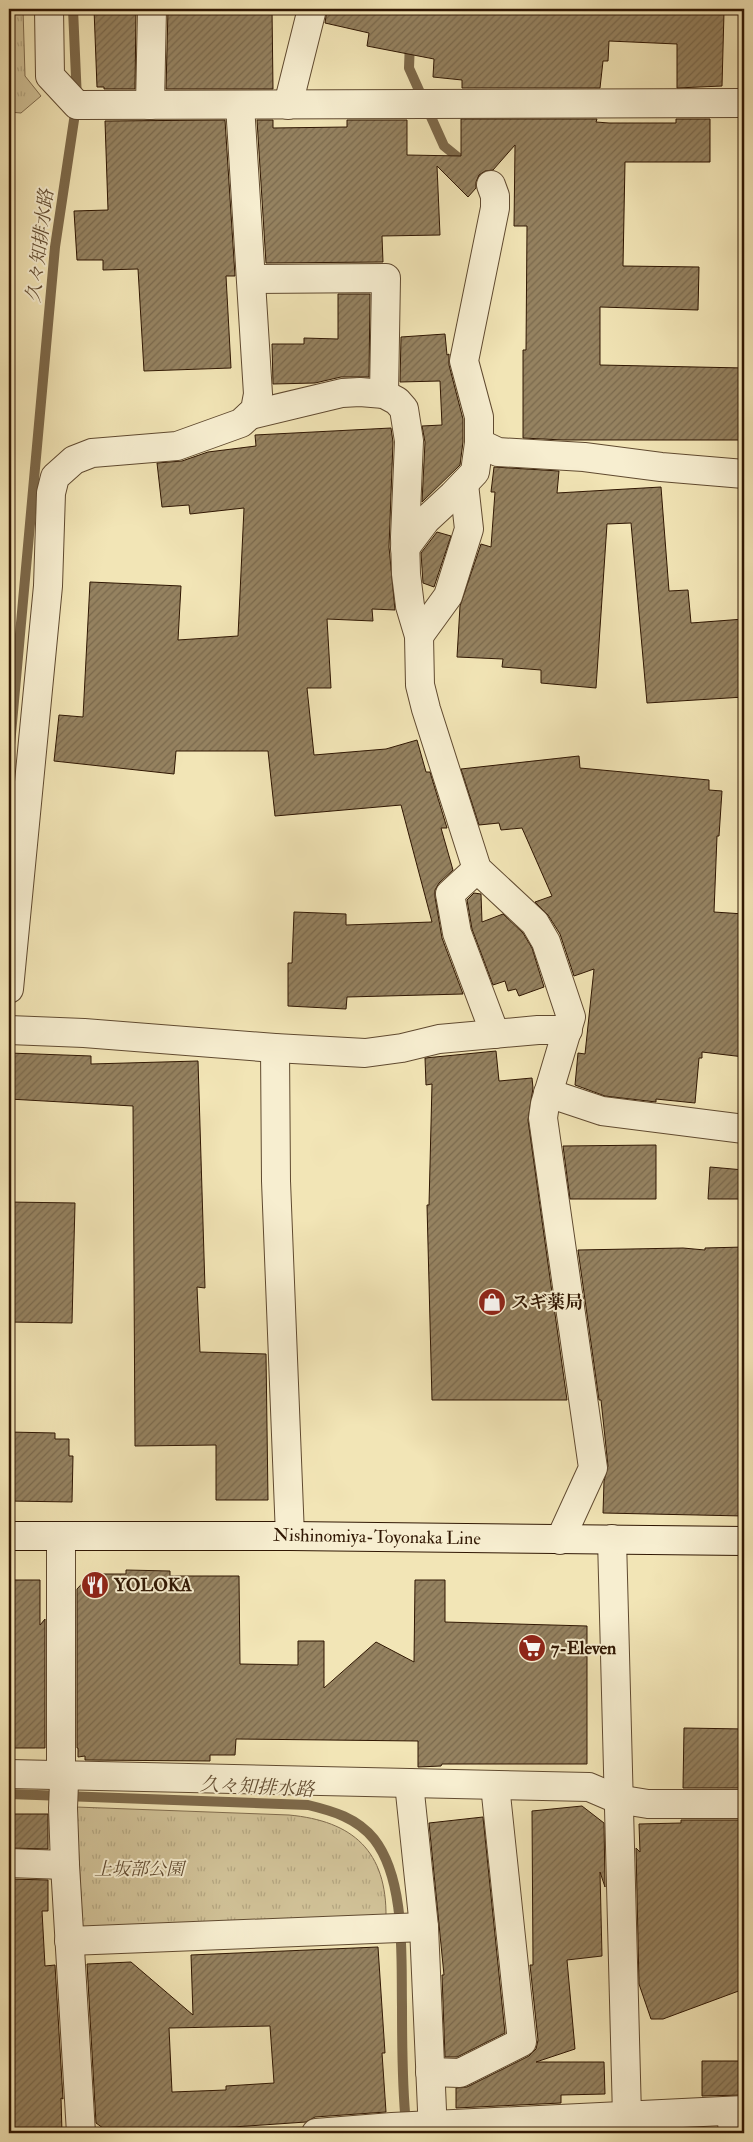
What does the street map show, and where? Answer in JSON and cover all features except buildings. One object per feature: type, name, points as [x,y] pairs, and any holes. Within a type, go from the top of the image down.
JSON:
[{"type":"street","points":[[49,9],[50,76],[77,106],[744,103]]},
{"type":"street","points":[[150,105],[152,9]]},
{"type":"street","points":[[288,105],[312,9]]},
{"type":"street","points":[[9,990],[48,586],[51,493],[56,477],[74,460],[92,453],[176,446],[241,424],[255,410],[258,394],[240,105]]},
{"type":"street","points":[[405,548],[426,520],[474,472],[479,443],[479,417],[464,361],[495,208],[495,196],[491,185]]},
{"type":"street","points":[[251,279],[386,278],[384,394]]},
{"type":"street","points":[[250,415],[342,393],[360,392],[384,394],[397,401],[404,409],[409,441],[405,548],[410,606],[420,636],[420,685],[426,709],[477,869],[535,923],[546,942],[571,1017],[548,1093],[543,1118],[594,1468],[560,1540]]},
{"type":"street","points":[[479,443],[498,452],[584,457],[661,467],[716,470],[744,474]]},
{"type":"street","points":[[420,636],[448,596],[469,529],[464,484]]},
{"type":"street","points":[[477,869],[450,894],[457,933],[495,1034]]},
{"type":"street","points":[[9,1030],[84,1032],[275,1048],[365,1053],[402,1048],[439,1039],[538,1030],[568,1030]]},
{"type":"street","points":[[275,1048],[276,1190],[290,1536]]},
{"type":"street","points":[[548,1093],[602,1111],[744,1129]]},
{"type":"street","name":"Nishinomiya-Toyonaka Line","points":[[9,1536],[290,1536],[744,1541]]},
{"type":"street","points":[[61,1536],[65,1865],[81,2133]]},
{"type":"street","points":[[612,1539],[618,1735],[617,1799],[624,1928],[627,2116]]},
{"type":"street","points":[[9,1774],[63,1789],[409,1783],[589,1787],[617,1799],[648,1804],[744,1804]]},
{"type":"street","points":[[409,1783],[430,2072],[428,2128]]},
{"type":"street","points":[[430,2072],[460,2074],[522,2042],[495,1785]]},
{"type":"street","points":[[9,1863],[65,1865]]},
{"type":"street","points":[[69,1941],[418,1927]]},
{"type":"street","points":[[316,2133],[392,2126],[428,2128],[595,2125],[627,2116],[736,2118]]},
{"type":"green space","points":[[9,9],[23,9],[25,76],[41,96],[21,113],[9,112]]},
{"type":"green space","name":"上坂部公園","points":[[76,1807],[289,1815],[312,1818],[331,1824],[348,1833],[362,1844],[373,1858],[380,1874],[385,1895],[386,1918],[83,1932]]},
{"type":"waterway","name":"久々知排水路","points":[[9,756],[55,247],[77,100],[73,9]]},
{"type":"waterway","points":[[410,41],[409,68],[444,146],[482,177]]},
{"type":"waterway","name":"久々知排水路","points":[[9,1794],[308,1805],[344,1816],[360,1826],[374,1839],[384,1856],[392,1875],[397,1897],[401,1942],[406,2124]]},
{"type":"place","name":"スギ薬局","points":[[492,1302]]},
{"type":"place","name":"YOLOKA","points":[[95,1585]]},
{"type":"place","name":"7-Eleven","points":[[532,1648]]}]
